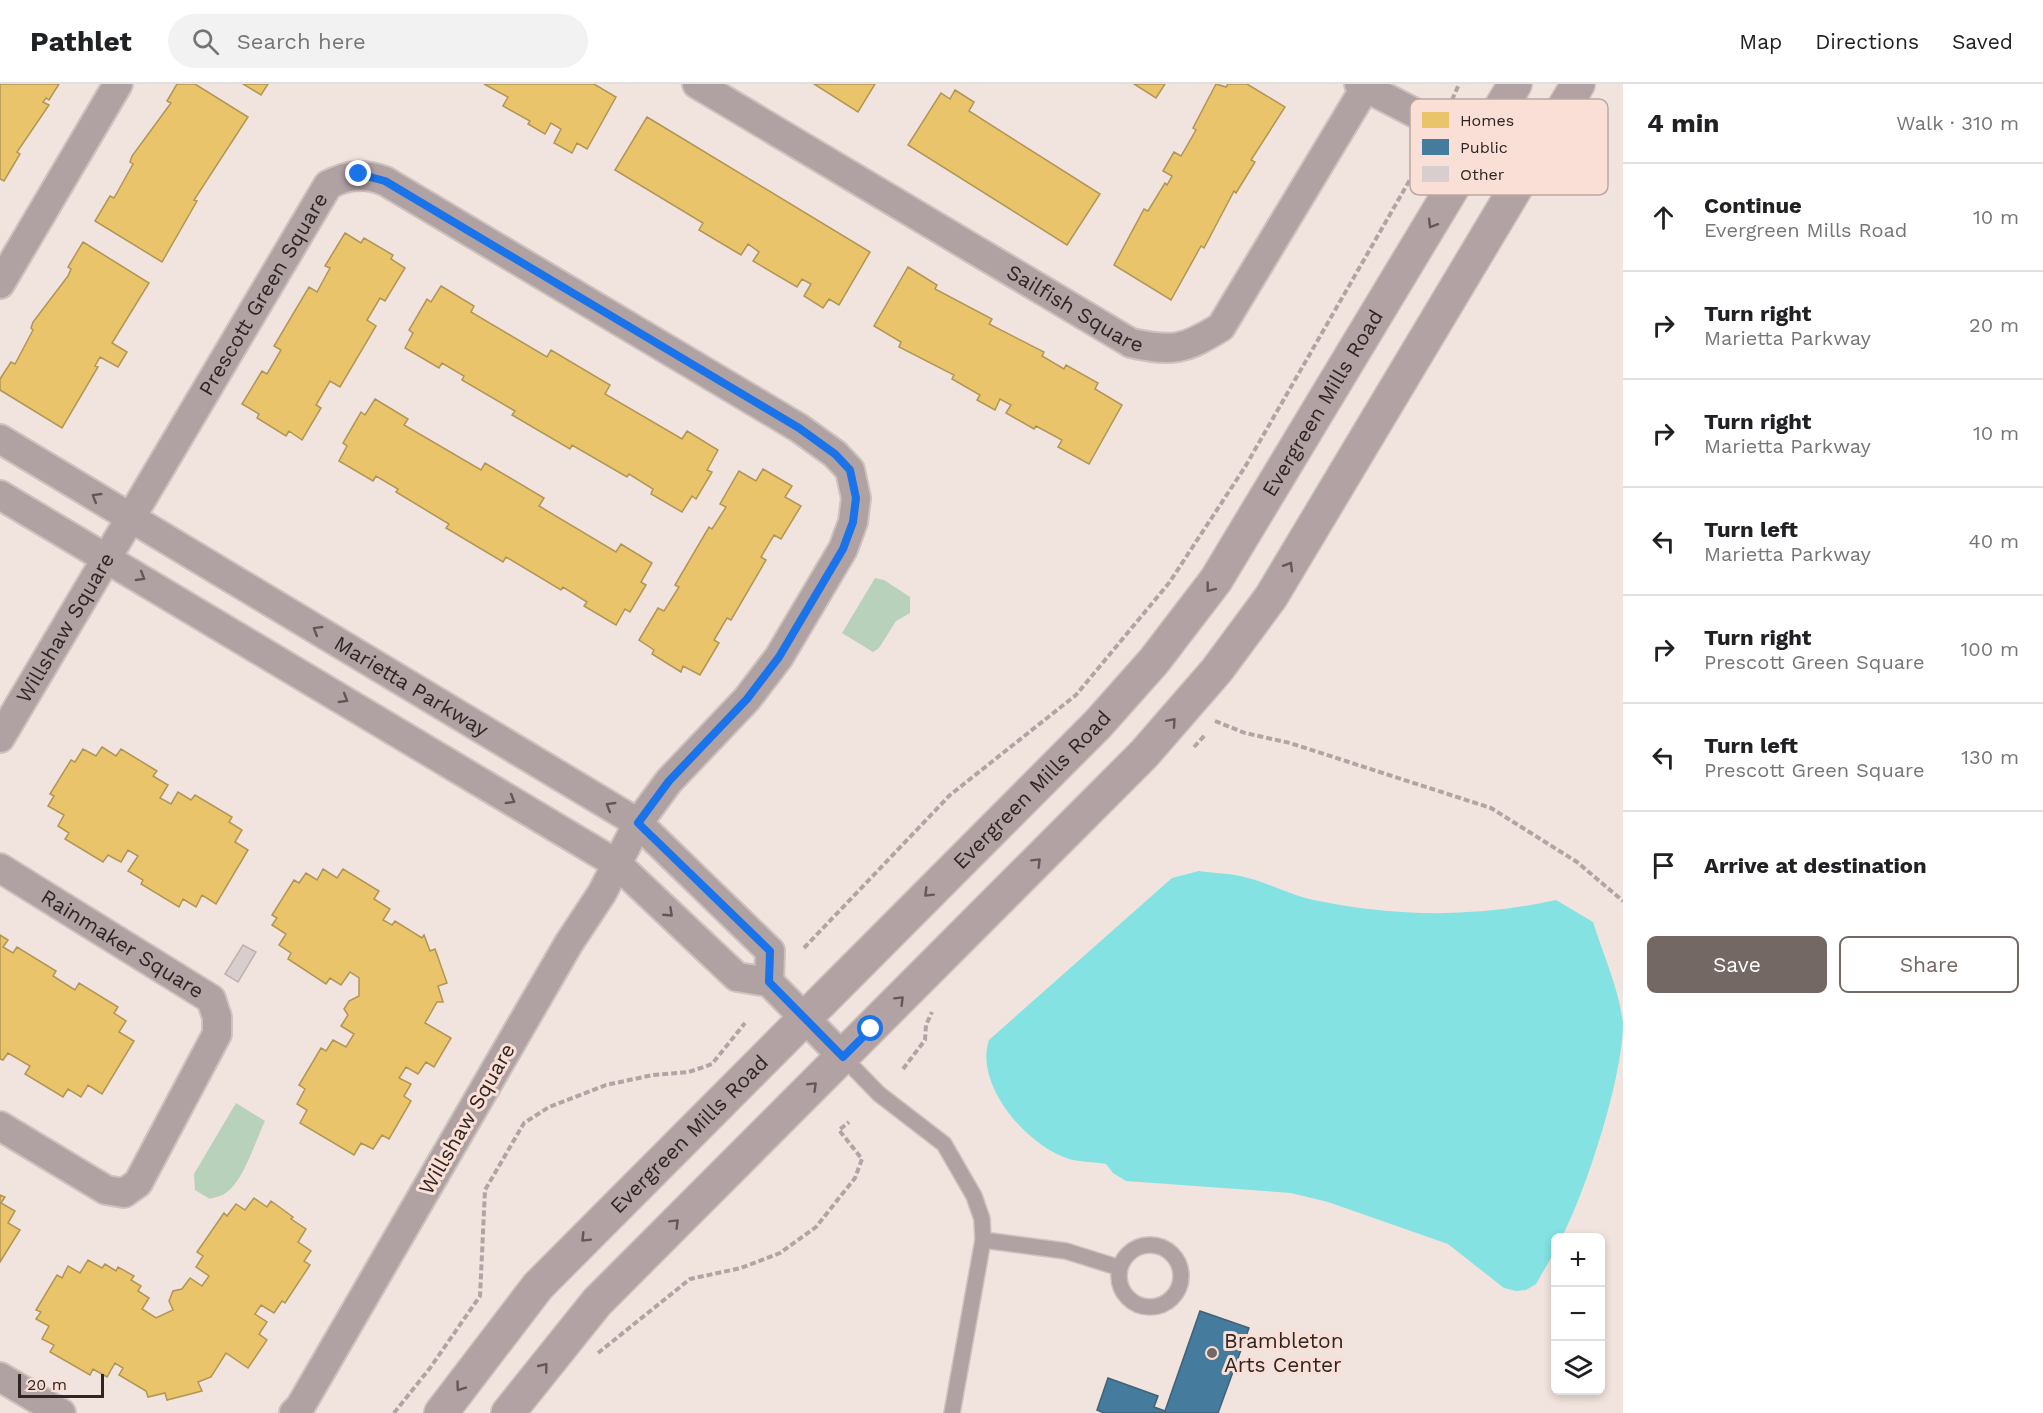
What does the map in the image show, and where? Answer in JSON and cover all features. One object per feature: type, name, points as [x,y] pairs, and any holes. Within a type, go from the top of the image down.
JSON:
[{"type":"main road","name":"Evergreen Mills Road","points":[[1506,99],[1515,84]]},
{"type":"main road","points":[[1569,99],[1578,84]]},
{"type":"main road","name":"Evergreen Mills Road","points":[[441,1413],[538,1286],[1098,724],[1154,661],[1216,580],[1449,195]]},
{"type":"main road","points":[[508,1413],[597,1302],[1144,754],[1217,670],[1271,597],[1512,195]]},
{"type":"street","points":[[0,284],[118,84]]},
{"type":"street","name":"Sailfish Square","points":[[697,84],[736,94],[1131,343],[1163,350],[1196,342],[1221,327],[1362,86]]},
{"type":"street","points":[[1362,86],[1410,111]]},
{"type":"street","name":"Prescott Green Square","points":[[130,518],[328,185],[344,177],[359,174],[385,181],[789,422],[835,454],[850,470],[856,498],[853,522],[843,549],[779,657],[747,699],[669,781],[638,823]]},
{"type":"street","name":"Marietta Parkway","points":[[0,439],[638,823],[770,951],[769,982]]},
{"type":"street","points":[[0,495],[107,556],[617,864],[737,977],[769,982],[843,1057]]},
{"type":"street","name":"Willshaw Square","points":[[0,738],[130,518]]},
{"type":"street","name":"Willshaw Square","points":[[294,1413],[300,1407],[617,864],[638,823]]},
{"type":"street","name":"Rainmaker Square","points":[[0,868],[211,999],[217,1017],[218,1034],[138,1183],[124,1193],[106,1190],[0,1126]]},
{"type":"street","points":[[0,1377],[61,1413]]},
{"type":"lane","points":[[843,1057],[879,1094],[944,1144],[974,1196],[982,1219],[983,1240],[952,1413]]},
{"type":"lane","points":[[983,1240],[1066,1251],[1120,1268]]},
{"type":"lane","points":[[1157,1246],[1166,1250],[1178,1264],[1179,1285],[1167,1302],[1157,1306],[1136,1304],[1121,1289],[1120,1268],[1130,1252],[1139,1247],[1157,1246]]},
{"type":"path","points":[[1452,99],[1459,84]]},
{"type":"path","points":[[804,948],[950,795],[1077,695],[1169,582],[1245,467],[1410,183]]},
{"type":"path","points":[[1215,721],[1245,734],[1290,743],[1491,808],[1577,862],[1623,901]]},
{"type":"path","points":[[394,1413],[430,1368],[480,1296],[485,1190],[524,1123],[549,1107],[606,1085],[653,1075],[689,1072],[712,1064],[745,1023]]},
{"type":"path","points":[[591,1360],[690,1279],[741,1268],[780,1253],[816,1227],[855,1178],[862,1159],[839,1130],[849,1122]]},
{"type":"green space","points":[[875,578],[884,580],[910,597],[910,613],[896,621],[879,648],[873,652],[842,633]]},
{"type":"green space","points":[[236,1103],[265,1121],[239,1178],[225,1193],[210,1199],[195,1190],[194,1174]]},
{"type":"water","points":[[1199,871],[1230,874],[1314,900],[1344,906],[1405,912],[1495,910],[1556,900],[1593,922],[1618,997],[1623,1023],[1617,1072],[1602,1132],[1582,1190],[1564,1233],[1551,1233],[1551,1258],[1536,1284],[1526,1290],[1516,1291],[1504,1288],[1448,1244],[1328,1202],[1291,1193],[1126,1181],[1113,1173],[1106,1164],[1073,1160],[1053,1152],[1021,1128],[997,1094],[989,1076],[986,1058],[989,1040],[1172,878]]},
{"type":"building: Homes","points":[[0,84],[59,84],[49,100],[46,98],[43,102],[49,105],[17,152],[20,154],[4,181],[0,179]]},
{"type":"building: Homes","points":[[177,84],[195,84],[248,117],[194,200],[197,201],[162,262],[95,221],[110,196],[114,198],[118,191],[133,164],[130,162],[132,156],[171,103],[167,101]]},
{"type":"building: Homes","points":[[243,84],[268,84],[261,95]]},
{"type":"building: Homes","points":[[484,84],[594,84],[616,97],[587,149],[577,143],[572,153],[554,143],[561,129],[551,123],[545,134],[528,124],[530,121],[503,106],[508,97]]},
{"type":"building: Homes","points":[[814,84],[875,84],[858,112]]},
{"type":"building: Homes","points":[[1134,84],[1165,84],[1156,98]]},
{"type":"building: Homes","points":[[1216,84],[1226,87],[1228,84],[1247,84],[1285,107],[1251,160],[1255,162],[1236,193],[1234,191],[1204,248],[1201,246],[1171,300],[1114,265],[1144,209],[1148,211],[1165,183],[1167,185],[1172,176],[1163,171],[1174,152],[1181,156],[1196,130],[1193,128]]},
{"type":"building: Homes","points":[[955,90],[974,102],[969,111],[1100,194],[1067,245],[908,145],[941,93],[950,99]]},
{"type":"building: Homes","points":[[647,117],[870,252],[839,305],[829,299],[823,308],[804,296],[811,284],[802,279],[797,287],[753,261],[759,252],[748,244],[741,255],[699,230],[703,223],[615,170]]},
{"type":"building: Homes","points":[[345,233],[361,243],[364,238],[393,255],[391,259],[405,268],[385,301],[380,298],[367,320],[376,326],[340,387],[330,381],[316,405],[321,408],[302,440],[289,431],[286,436],[257,418],[259,414],[242,404],[262,371],[267,374],[281,350],[274,346],[309,287],[317,292],[330,268],[325,266]]},
{"type":"building: Homes","points":[[83,242],[149,283],[112,343],[127,352],[118,367],[100,357],[95,366],[98,367],[62,428],[0,390],[0,379],[11,362],[15,364],[33,330],[31,328],[33,322],[68,276],[71,269],[68,267]]},
{"type":"building: Homes","points":[[908,267],[937,285],[935,289],[992,319],[989,324],[1044,352],[1042,356],[1064,369],[1066,365],[1098,383],[1095,389],[1122,405],[1089,464],[1058,447],[1062,440],[1036,426],[1034,429],[1006,413],[1011,405],[1000,399],[995,410],[977,400],[980,395],[952,379],[954,375],[899,347],[901,342],[874,326]]},
{"type":"building: Homes","points":[[441,286],[474,306],[471,312],[547,357],[551,350],[610,385],[605,394],[682,439],[687,431],[718,450],[707,470],[712,472],[696,499],[692,496],[682,512],[651,494],[653,489],[629,474],[627,477],[572,445],[570,449],[512,415],[515,411],[462,380],[464,376],[442,363],[439,368],[405,348],[413,333],[409,330],[427,299],[431,302]]},
{"type":"building: Homes","points":[[375,399],[408,419],[404,425],[481,470],[485,463],[544,498],[539,506],[616,552],[621,544],[652,563],[641,582],[646,585],[630,612],[625,609],[616,625],[584,606],[587,602],[563,587],[561,590],[506,557],[503,562],[446,528],[449,524],[396,492],[398,489],[376,476],[373,481],[339,461],[347,446],[343,443],[361,412],[365,415]]},
{"type":"building: Homes","points":[[763,469],[792,486],[785,497],[801,506],[781,539],[774,535],[761,557],[766,560],[731,620],[727,618],[714,640],[719,643],[700,675],[683,666],[681,672],[652,654],[654,650],[639,640],[658,608],[664,611],[679,587],[675,585],[709,527],[712,529],[726,507],[720,504],[739,471],[756,481]]},
{"type":"building: Homes","points":[[102,747],[116,756],[121,749],[157,771],[153,776],[168,785],[160,798],[171,804],[178,792],[191,800],[195,795],[232,817],[229,822],[242,830],[235,842],[248,850],[216,904],[202,895],[196,907],[183,899],[179,907],[141,884],[143,880],[128,871],[138,856],[128,850],[121,862],[108,855],[103,862],[65,839],[69,833],[58,826],[64,815],[48,806],[54,796],[50,794],[71,760],[75,762],[83,749],[96,756]]},
{"type":"building: Homes","points":[[323,869],[337,878],[343,869],[379,891],[374,899],[390,909],[383,920],[392,925],[395,921],[422,938],[424,935],[430,951],[435,949],[447,983],[438,986],[443,1002],[437,1002],[425,1023],[451,1038],[434,1067],[426,1062],[418,1074],[406,1067],[399,1078],[411,1084],[404,1096],[411,1101],[389,1139],[382,1135],[373,1149],[361,1143],[354,1155],[300,1123],[307,1110],[297,1104],[305,1089],[299,1085],[321,1048],[326,1051],[333,1040],[346,1047],[354,1034],[341,1026],[348,1015],[344,1009],[349,1001],[359,996],[359,978],[350,972],[341,985],[330,978],[326,984],[288,959],[291,953],[279,945],[286,934],[272,925],[277,918],[272,915],[294,880],[299,883],[306,873],[317,880]]},
{"type":"building: Homes","points":[[0,935],[8,940],[3,947],[13,953],[17,947],[56,971],[53,976],[75,990],[79,983],[118,1007],[114,1013],[126,1021],[119,1032],[134,1041],[102,1094],[88,1085],[81,1097],[68,1089],[63,1097],[25,1074],[30,1066],[8,1053],[3,1060],[0,1059]]},
{"type":"building: Homes","points":[[0,1195],[5,1197],[1,1203],[15,1211],[8,1223],[20,1230],[0,1262]]},
{"type":"building: Homes","points":[[254,1198],[267,1207],[271,1201],[306,1229],[298,1242],[311,1251],[304,1261],[310,1265],[285,1303],[282,1301],[274,1313],[261,1305],[255,1314],[267,1322],[259,1334],[267,1340],[248,1368],[226,1353],[211,1377],[198,1382],[202,1391],[167,1400],[165,1393],[148,1397],[146,1391],[119,1375],[123,1368],[115,1363],[107,1377],[93,1369],[90,1375],[50,1352],[54,1345],[42,1339],[49,1326],[36,1319],[41,1312],[36,1310],[57,1275],[62,1278],[68,1266],[80,1273],[88,1260],[102,1268],[105,1264],[116,1271],[118,1267],[134,1276],[131,1280],[141,1286],[138,1291],[149,1298],[142,1309],[156,1318],[173,1310],[169,1301],[173,1291],[182,1289],[190,1278],[202,1286],[209,1276],[196,1267],[203,1256],[197,1252],[224,1213],[227,1216],[236,1204],[245,1210]]},
{"type":"building: Public","name":"Brambleton Arts Center","points":[[1200,1311],[1249,1328],[1218,1413],[1104,1413],[1097,1410],[1108,1378],[1158,1396],[1154,1407],[1165,1411]]},
{"type":"building: Other","points":[[243,945],[256,952],[238,982],[225,974]]},
{"type":"place","name":"Brambleton Arts Center","points":[[1212,1353]]},
{"type":"route","points":[[359,174],[385,181],[799,428],[835,454],[850,470],[856,498],[853,522],[843,549],[779,657],[747,699],[669,781],[638,823],[770,951],[769,982],[843,1057],[871,1029]]}]
